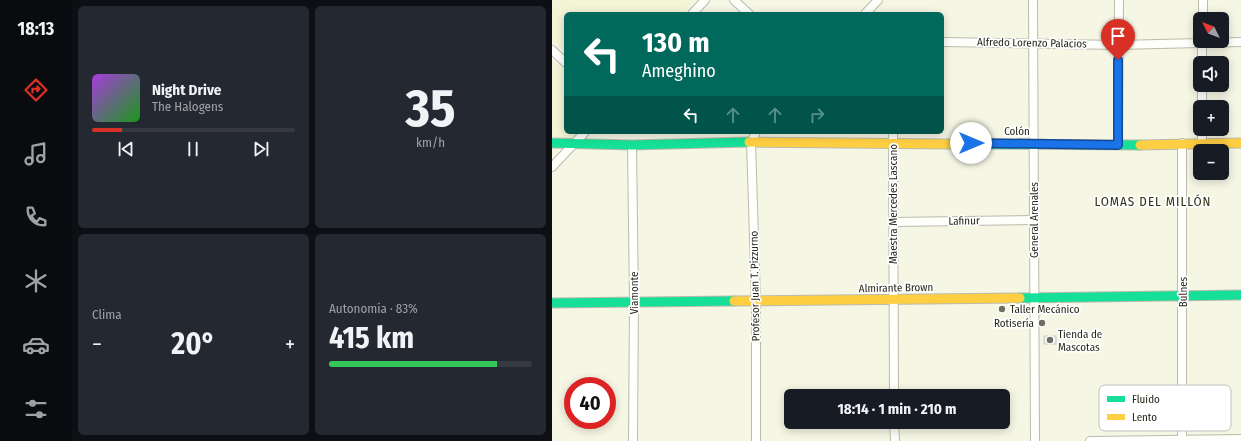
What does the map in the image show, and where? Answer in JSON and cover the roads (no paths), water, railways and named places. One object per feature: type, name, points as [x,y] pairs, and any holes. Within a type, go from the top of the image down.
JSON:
[{"type":"street","points":[[694,12],[705,0]]},
{"type":"street","points":[[734,0],[747,12]]},
{"type":"street","points":[[867,12],[878,0]]},
{"type":"street","name":"General Arenales","points":[[1033,0],[1035,441]]},
{"type":"street","points":[[1118,145],[1119,0]]},
{"type":"street","points":[[1203,0],[1203,12]]},
{"type":"street","name":"Alfredo Lorenzo Palacios","points":[[944,42],[1033,42],[1118,45],[1193,42]]},
{"type":"street","name":"Alfredo Lorenzo Palacios","points":[[1229,42],[1241,42]]},
{"type":"street","points":[[552,50],[564,61]]},
{"type":"street","points":[[552,167],[583,134]]},
{"type":"street","name":"Profesor Juan T. Pizzurno","points":[[755,134],[751,142],[756,301],[756,441]]},
{"type":"street","name":"Maestra Mercedes Lascano","points":[[893,134],[894,389]]},
{"type":"street","points":[[1202,136],[1202,143]]},
{"type":"street","name":"Colón","points":[[552,143],[632,145],[751,142],[1118,145],[1241,143]]},
{"type":"street","name":"Bulnes","points":[[1182,143],[1182,385]]},
{"type":"street","name":"Viamonte","points":[[632,145],[634,302],[633,441]]},
{"type":"street","name":"Lafinur","points":[[894,222],[1034,220]]},
{"type":"street","name":"Almirante Brown","points":[[552,303],[1241,295]]},
{"type":"street","points":[[894,429],[895,441]]},
{"type":"street","points":[[1090,441],[1241,439]]},
{"type":"place","name":"Taller Mecánico","points":[[1002,309]]},
{"type":"place","name":"Rotisería","points":[[1042,323]]},
{"type":"place","name":"Tienda de Mascotas","points":[[1050,340]]},
{"type":"district","name":"LOMAS DEL MILLÓN","points":[[1153,201]]}]
